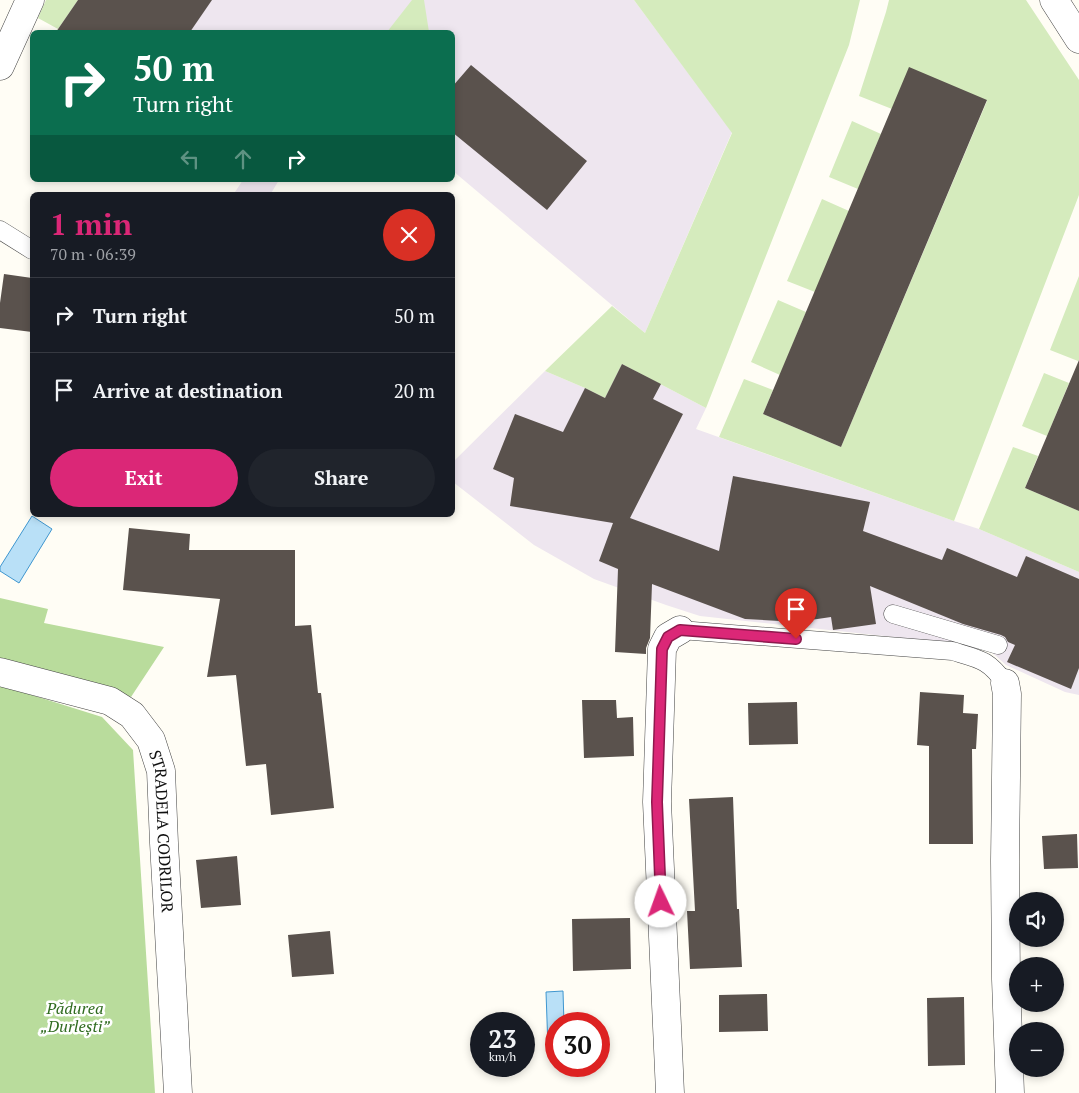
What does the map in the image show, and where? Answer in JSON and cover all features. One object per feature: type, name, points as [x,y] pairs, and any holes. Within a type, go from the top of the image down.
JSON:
[{"type":"street","points":[[0,66],[30,0]]},
{"type":"street","points":[[1054,0],[1079,39]]},
{"type":"street","points":[[670,1093],[657,802],[662,649],[668,637],[680,630]]},
{"type":"street","name":"STRADELA CODRILOR","points":[[0,672],[110,701],[132,716],[151,740],[161,771],[178,1093]]},
{"type":"street","points":[[1005,683],[1007,694],[1006,979],[1010,1093]]},
{"type":"lane","points":[[0,230],[30,249]]},
{"type":"lane","points":[[893,614],[998,645]]},
{"type":"lane","points":[[680,630],[952,651],[989,664],[1005,683]]},
{"type":"shaded area","points":[[78,0],[634,0],[732,132],[645,333],[455,173],[455,30],[58,29]]},
{"type":"shaded area","points":[[242,182],[278,182],[272,192],[235,192]]},
{"type":"shaded area","points":[[622,364],[706,408],[696,429],[979,529],[1079,572],[1079,695],[1065,692],[1006,665],[986,647],[700,616],[666,605],[594,579],[534,545],[455,484],[455,460],[545,371],[585,388]]},
{"type":"green space","points":[[46,0],[78,0],[58,29],[38,18]]},
{"type":"green space","points":[[412,0],[424,0],[429,30],[389,30]]},
{"type":"green space","points":[[634,0],[860,0],[849,45],[706,408],[622,364],[605,398],[545,371],[612,306],[645,333],[732,133]]},
{"type":"green space","points":[[889,0],[1026,0],[1079,80],[1079,195],[954,521],[719,437],[744,379],[773,390],[763,414],[841,447],[987,101],[892,109],[859,96]]},
{"type":"green space","points":[[852,121],[881,134],[858,189],[829,177]]},
{"type":"green space","points":[[822,199],[849,211],[815,292],[787,281]]},
{"type":"green space","points":[[1079,276],[1079,360],[1078,361],[1050,350]]},
{"type":"green space","points":[[778,300],[806,312],[780,375],[751,362]]},
{"type":"green space","points":[[1044,373],[1069,383],[1047,436],[1022,426]]},
{"type":"green space","points":[[1013,447],[1038,456],[1025,488],[1079,511],[1079,572],[979,529]]},
{"type":"green space","points":[[0,598],[48,609],[44,623],[164,647],[131,697],[0,662]]},
{"type":"green space","name":"Pădurea „Durlești”","points":[[0,685],[102,717],[133,750],[155,1093],[0,1093]]},
{"type":"water","points":[[31,517],[52,529],[19,583],[0,571],[0,567]]},
{"type":"water","points":[[563,991],[564,1012],[547,1012],[546,992]]},
{"type":"building","points":[[78,0],[212,0],[191,30],[57,30]]},
{"type":"building","points":[[471,65],[587,161],[547,210],[455,134],[455,84]]},
{"type":"building","points":[[909,67],[987,100],[841,447],[763,414]]},
{"type":"building","points":[[4,274],[30,278],[30,332],[0,328],[0,303]]},
{"type":"building","points":[[1079,360],[1079,511],[1025,488]]},
{"type":"building","points":[[622,364],[661,384],[653,399],[683,414],[630,518],[719,551],[733,476],[870,502],[863,531],[942,560],[947,548],[1017,577],[1026,556],[1079,579],[1079,668],[1071,689],[1007,662],[1015,645],[1008,642],[1005,637],[963,624],[870,586],[876,624],[833,630],[831,617],[797,622],[745,619],[652,584],[650,638],[646,654],[615,652],[618,569],[599,561],[613,523],[510,506],[514,478],[493,469],[515,414],[563,432],[585,388],[605,398]]},
{"type":"building","points":[[129,528],[190,534],[189,550],[295,550],[295,626],[311,625],[318,693],[321,693],[334,808],[271,815],[266,764],[246,766],[236,675],[207,677],[220,599],[123,590]]},
{"type":"building","points":[[920,692],[964,695],[963,713],[978,714],[976,749],[972,749],[973,844],[929,844],[929,746],[917,745]]},
{"type":"building","points":[[582,700],[616,700],[617,718],[633,717],[634,756],[584,758]]},
{"type":"building","points":[[797,702],[798,744],[749,745],[748,703]]},
{"type":"building","points":[[733,797],[737,909],[739,909],[742,967],[690,969],[687,911],[695,911],[689,799]]},
{"type":"building","points":[[1077,834],[1078,868],[1044,869],[1042,836]]},
{"type":"building","points":[[237,856],[241,905],[201,908],[196,860]]},
{"type":"building","points":[[630,918],[631,969],[573,971],[572,919]]},
{"type":"building","points":[[330,931],[334,974],[292,977],[288,935]]},
{"type":"building","points":[[767,994],[768,1031],[719,1032],[719,995]]},
{"type":"building","points":[[964,997],[965,1065],[928,1066],[927,998]]},
{"type":"route","points":[[661,902],[657,802],[662,649],[668,637],[680,630],[796,639]]}]
